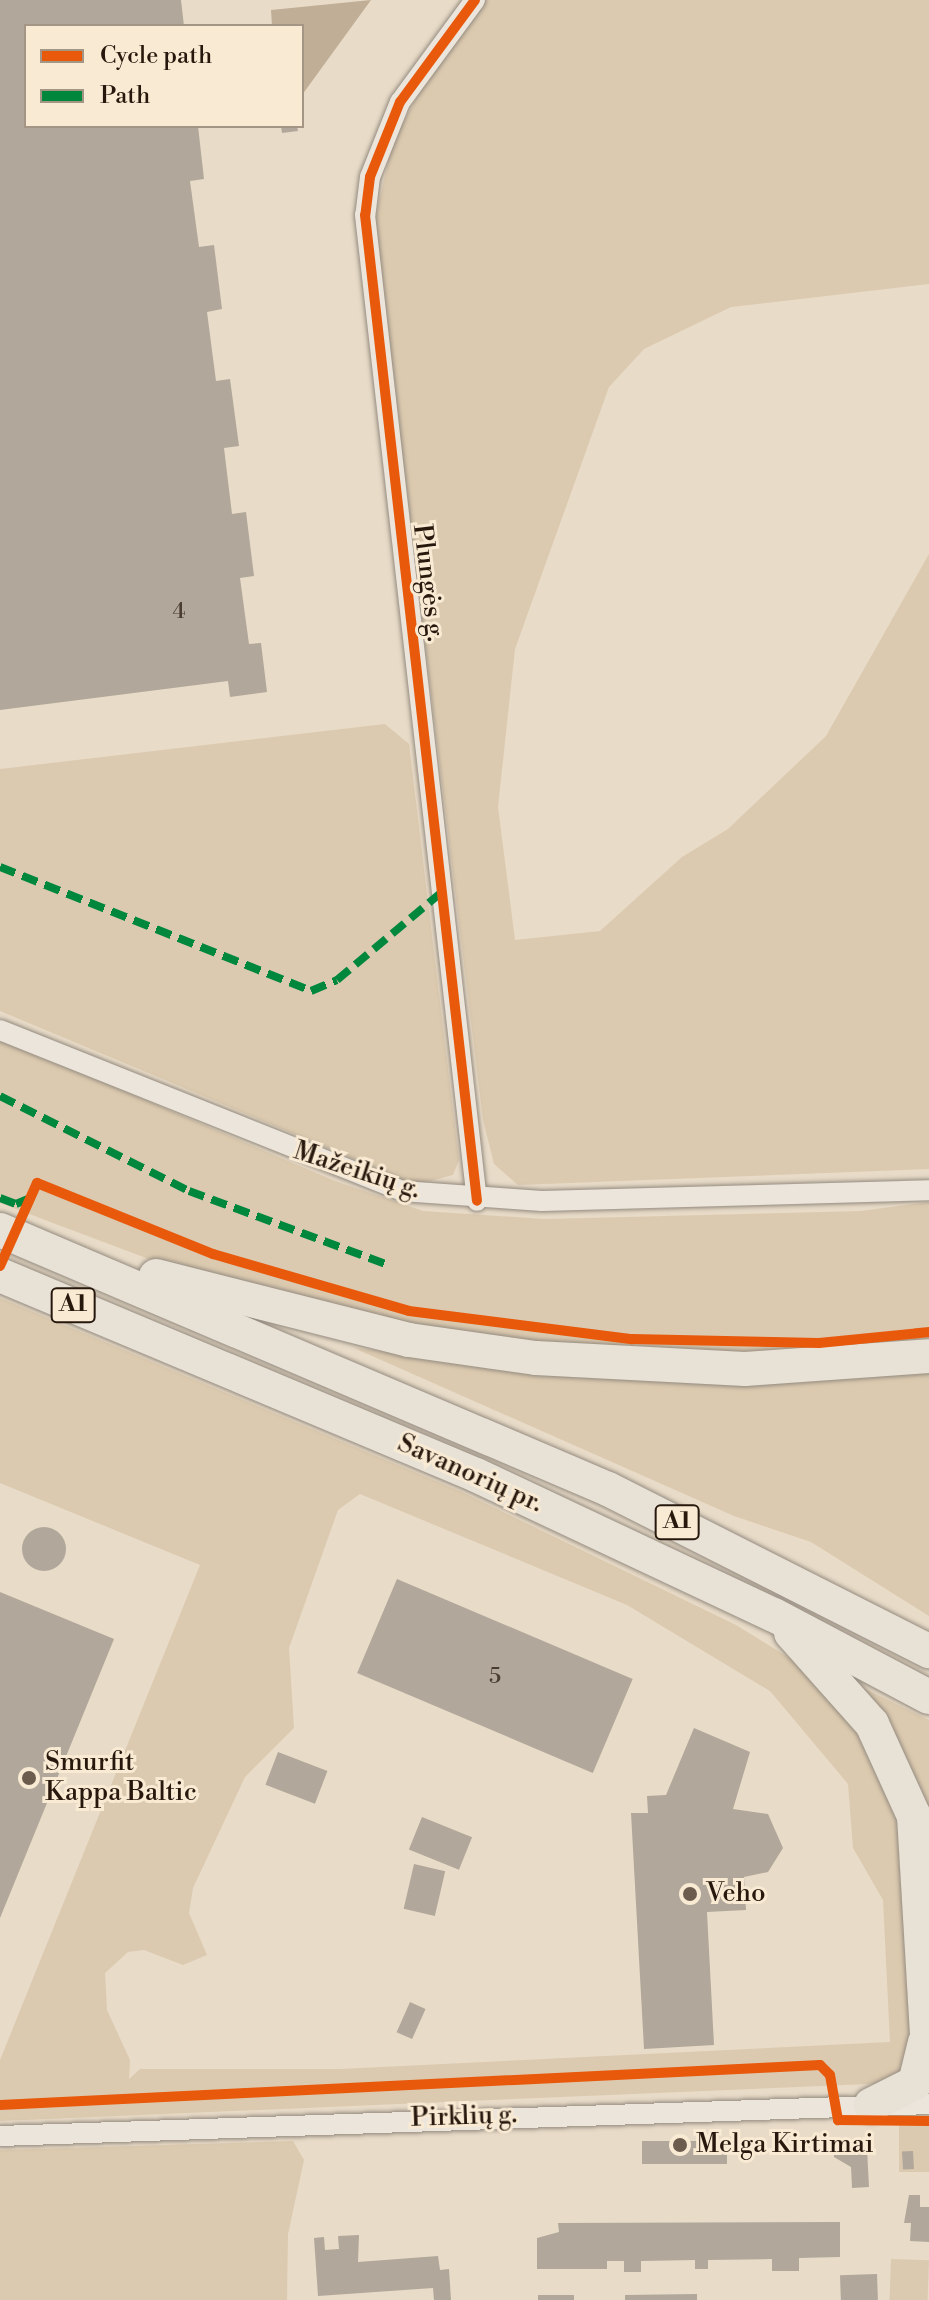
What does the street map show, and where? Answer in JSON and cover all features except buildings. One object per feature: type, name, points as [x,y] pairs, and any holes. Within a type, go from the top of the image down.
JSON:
[{"type":"highway","points":[[6,1233],[339,1324],[474,1350],[675,1368],[929,1356]]},
{"type":"highway","name":"Savanorių pr.","points":[[6,1233],[608,1489],[929,1651]]},
{"type":"highway","name":"Savanorių pr.","points":[[0,1275],[462,1469],[774,1615],[929,1697]]},
{"type":"highway","points":[[774,1615],[872,1724],[900,1776],[921,1869],[927,2054],[915,2083],[871,2105]]},
{"type":"street","name":"Plungės g.","points":[[475,0],[400,102],[370,177],[365,215],[477,1201]]},
{"type":"street","name":"Mažeikių g.","points":[[0,1030],[370,1181],[477,1201],[929,1190]]},
{"type":"street","name":"Pirklių g.","points":[[0,2136],[928,2103]]},
{"type":"shaded area","points":[[371,0],[304,92],[304,24],[272,24],[271,10]]},
{"type":"shaded area","points":[[486,0],[929,0],[929,284],[731,307],[644,349],[609,387],[515,649],[498,807],[515,940],[600,931],[682,857],[728,829],[826,736],[929,554],[929,1169],[518,1185],[494,1164],[483,1120],[374,224],[393,141],[435,64]]},
{"type":"shaded area","points":[[385,724],[409,744],[459,1160],[453,1175],[416,1185],[0,1011],[0,769]]},
{"type":"shaded area","points":[[0,1038],[335,1181],[423,1211],[545,1219],[861,1211],[929,1202],[929,1349],[774,1360],[463,1339],[186,1273],[0,1203]]},
{"type":"shaded area","points":[[0,1298],[462,1492],[736,1625],[812,1672],[838,1697],[899,1800],[918,2051],[892,2083],[0,2121],[0,2060],[200,1565],[0,1483]],"holes":[[[360,1494],[627,1605],[770,1691],[848,1784],[853,1848],[883,1900],[890,2042],[340,2069],[140,2069],[129,2079],[130,2060],[107,2010],[105,1973],[128,1952],[144,1950],[183,1965],[207,1955],[189,1913],[193,1888],[245,1777],[294,1728],[289,1648],[338,1510]]]},
{"type":"shaded area","points":[[354,1348],[614,1377],[929,1369],[929,1616],[811,1542],[734,1516]]},
{"type":"shaded area","points":[[853,1683],[929,1720],[929,1868]]},
{"type":"shaded area","points":[[899,2123],[929,2123],[929,2172],[899,2172]]},
{"type":"shaded area","points":[[293,2141],[304,2160],[288,2234],[287,2300],[0,2300],[0,2150]]},
{"type":"shaded area","points":[[891,2259],[929,2260],[928,2300],[890,2300]]},
{"type":"marked path","points":[[0,867],[311,991],[337,980],[443,891]]},
{"type":"marked path","points":[[0,1096],[189,1191],[385,1264]]},
{"type":"marked path","points":[[0,1198],[16,1204],[28,1199]]},
{"type":"cycle path","points":[[475,0],[400,102],[370,177],[365,215],[477,1201]]},
{"type":"cycle path","points":[[0,1266],[37,1183],[213,1254],[409,1311],[632,1339],[819,1343],[929,1332]]},
{"type":"cycle path","points":[[0,2105],[820,2065],[830,2075],[838,2120],[929,2121]]},
{"type":"place","name":"Smurfit Kappa Baltic","points":[[29,1778]]},
{"type":"place","name":"Veho","points":[[690,1894]]},
{"type":"place","name":"Melga Kirtimai","points":[[680,2145]]}]
